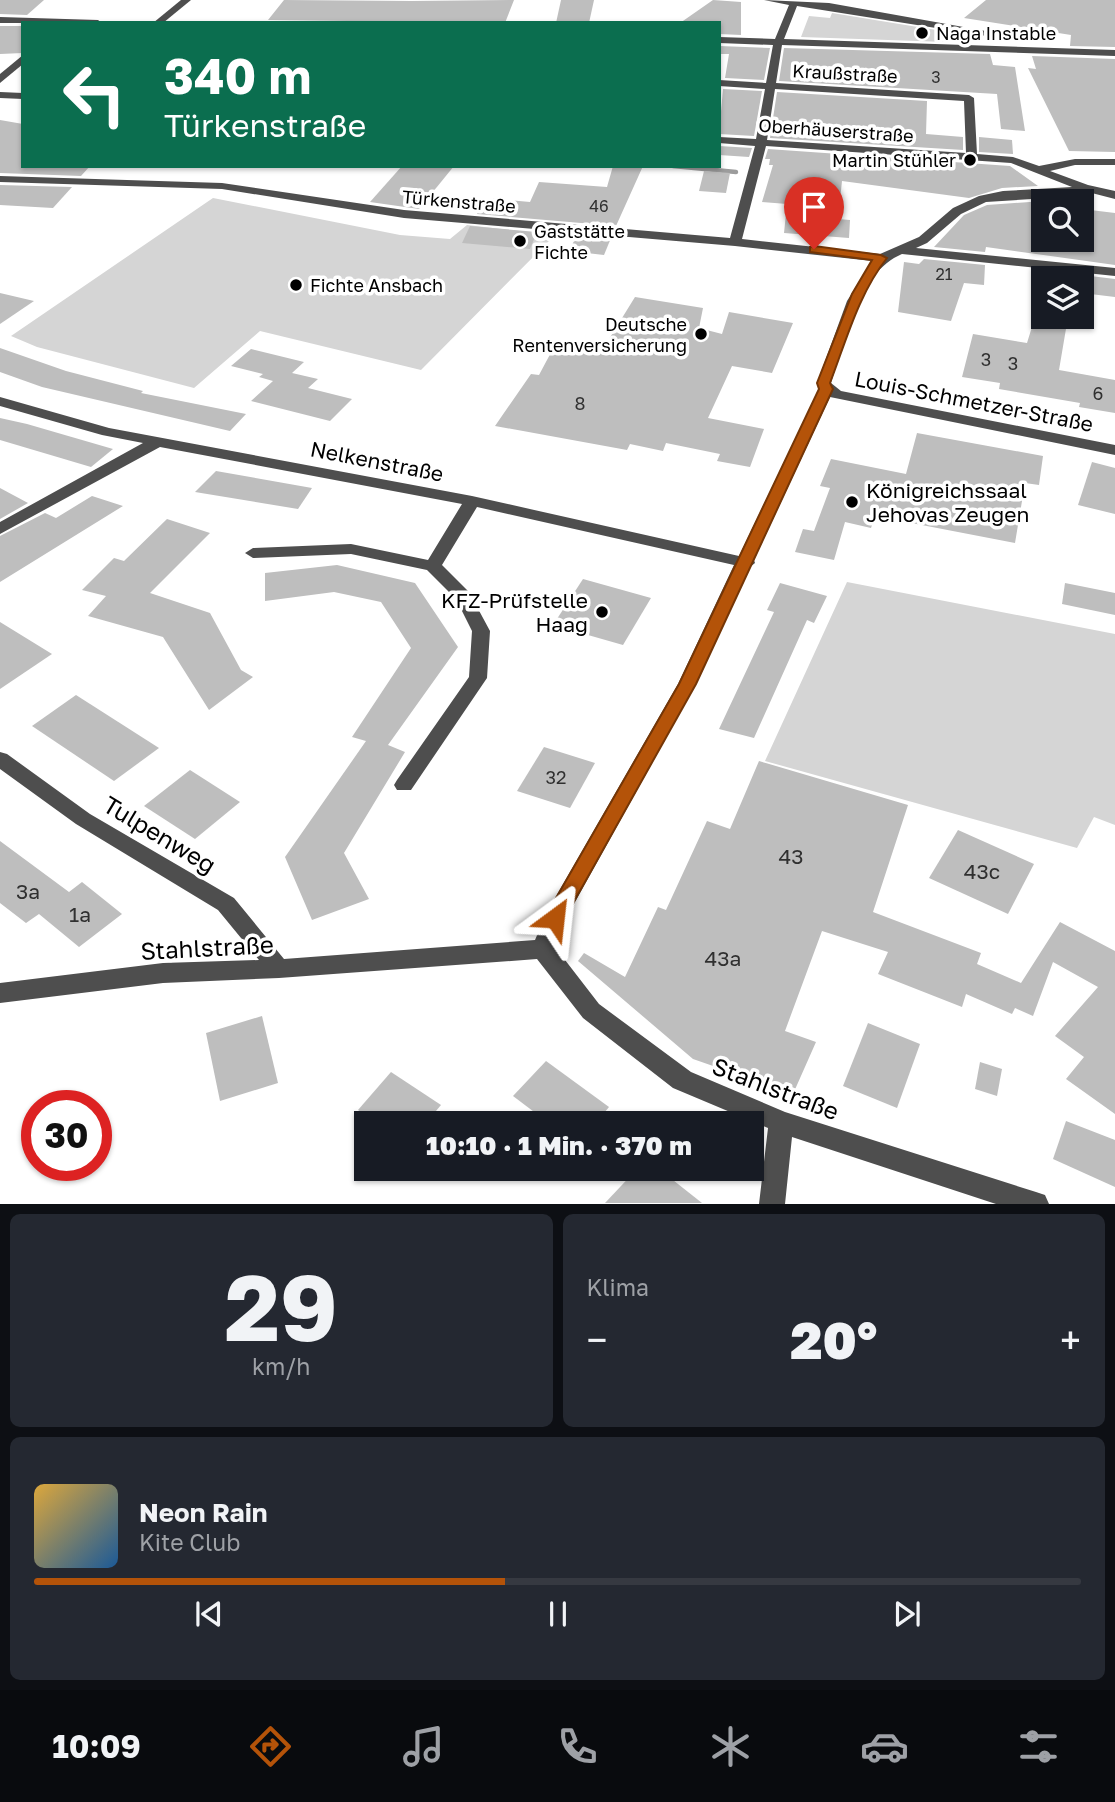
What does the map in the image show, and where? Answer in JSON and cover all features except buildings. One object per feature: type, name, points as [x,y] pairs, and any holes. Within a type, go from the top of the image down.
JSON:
[{"type":"street","points":[[160,21],[187,0]]},
{"type":"street","points":[[768,0],[794,1],[1103,52]]},
{"type":"street","points":[[736,242],[761,143],[779,42],[794,1]]},
{"type":"street","points":[[0,20],[39,21]]},
{"type":"street","points":[[981,32],[982,48]]},
{"type":"street","points":[[721,40],[1115,53]]},
{"type":"street","points":[[0,80],[21,60]]},
{"type":"street","name":"Kraußstraße","points":[[721,83],[969,97],[972,157]]},
{"type":"street","points":[[0,95],[21,96]]},
{"type":"street","name":"Oberhäuserstraße","points":[[721,139],[1013,160],[1041,169],[1075,162],[1115,162]]},
{"type":"street","points":[[1041,169],[1084,188],[1115,195]]},
{"type":"street","name":"Türkenstraße","points":[[0,179],[222,186],[404,214],[736,242],[881,258]]},
{"type":"street","points":[[542,949],[555,918],[687,684],[747,563],[826,389],[824,383],[858,294],[871,269],[881,258],[923,240],[957,211],[983,199],[1084,188]]},
{"type":"street","points":[[904,250],[1115,272]]},
{"type":"street","name":"Louis-Schmetzer-Straße","points":[[826,389],[859,399],[1115,450]]},
{"type":"street","name":"Nelkenstraße","points":[[0,401],[157,442],[216,450],[472,501],[747,563]]},
{"type":"street","points":[[0,529],[157,442]]},
{"type":"street","points":[[433,566],[472,501]]},
{"type":"street","points":[[253,553],[351,549],[433,566],[463,596],[481,631],[478,678],[404,785]]},
{"type":"street","name":"Tulpenweg","points":[[0,760],[83,820],[226,904],[279,969]]},
{"type":"street","name":"Stahlstraße","points":[[0,993],[163,973],[279,969],[542,949],[591,1011],[682,1080],[781,1122],[1035,1203]]},
{"type":"street","points":[[772,1203],[781,1122]]},
{"type":"shaded area","points":[[832,13],[973,36],[975,43],[801,37],[809,16],[830,18]]},
{"type":"shaded area","name":"Fichte Ansbach","points":[[213,198],[400,235],[450,239],[467,225],[555,235],[421,370],[260,331],[194,388],[37,347],[11,336]]},
{"type":"shaded area","points":[[847,582],[1115,634],[1115,825],[1094,817],[1077,848],[765,761]]},
{"type":"waterway","points":[[694,168],[736,172]]},
{"type":"place","name":"Naga Instable","points":[[922,33]]},
{"type":"place","name":"Martin Stühler","points":[[970,160]]},
{"type":"place","name":"Gaststätte Fichte","points":[[520,241]]},
{"type":"place","name":"Fichte Ansbach","points":[[296,285]]},
{"type":"place","name":"Deutsche Rentenversicherung","points":[[701,334]]},
{"type":"place","name":"Königreichssaal Jehovas Zeugen","points":[[852,502]]},
{"type":"place","name":"KFZ-Prüfstelle Haag","points":[[602,612]]},
{"type":"route","points":[[555,918],[687,684],[747,563],[826,389],[824,383],[858,294],[871,269],[881,258],[814,249]]}]
